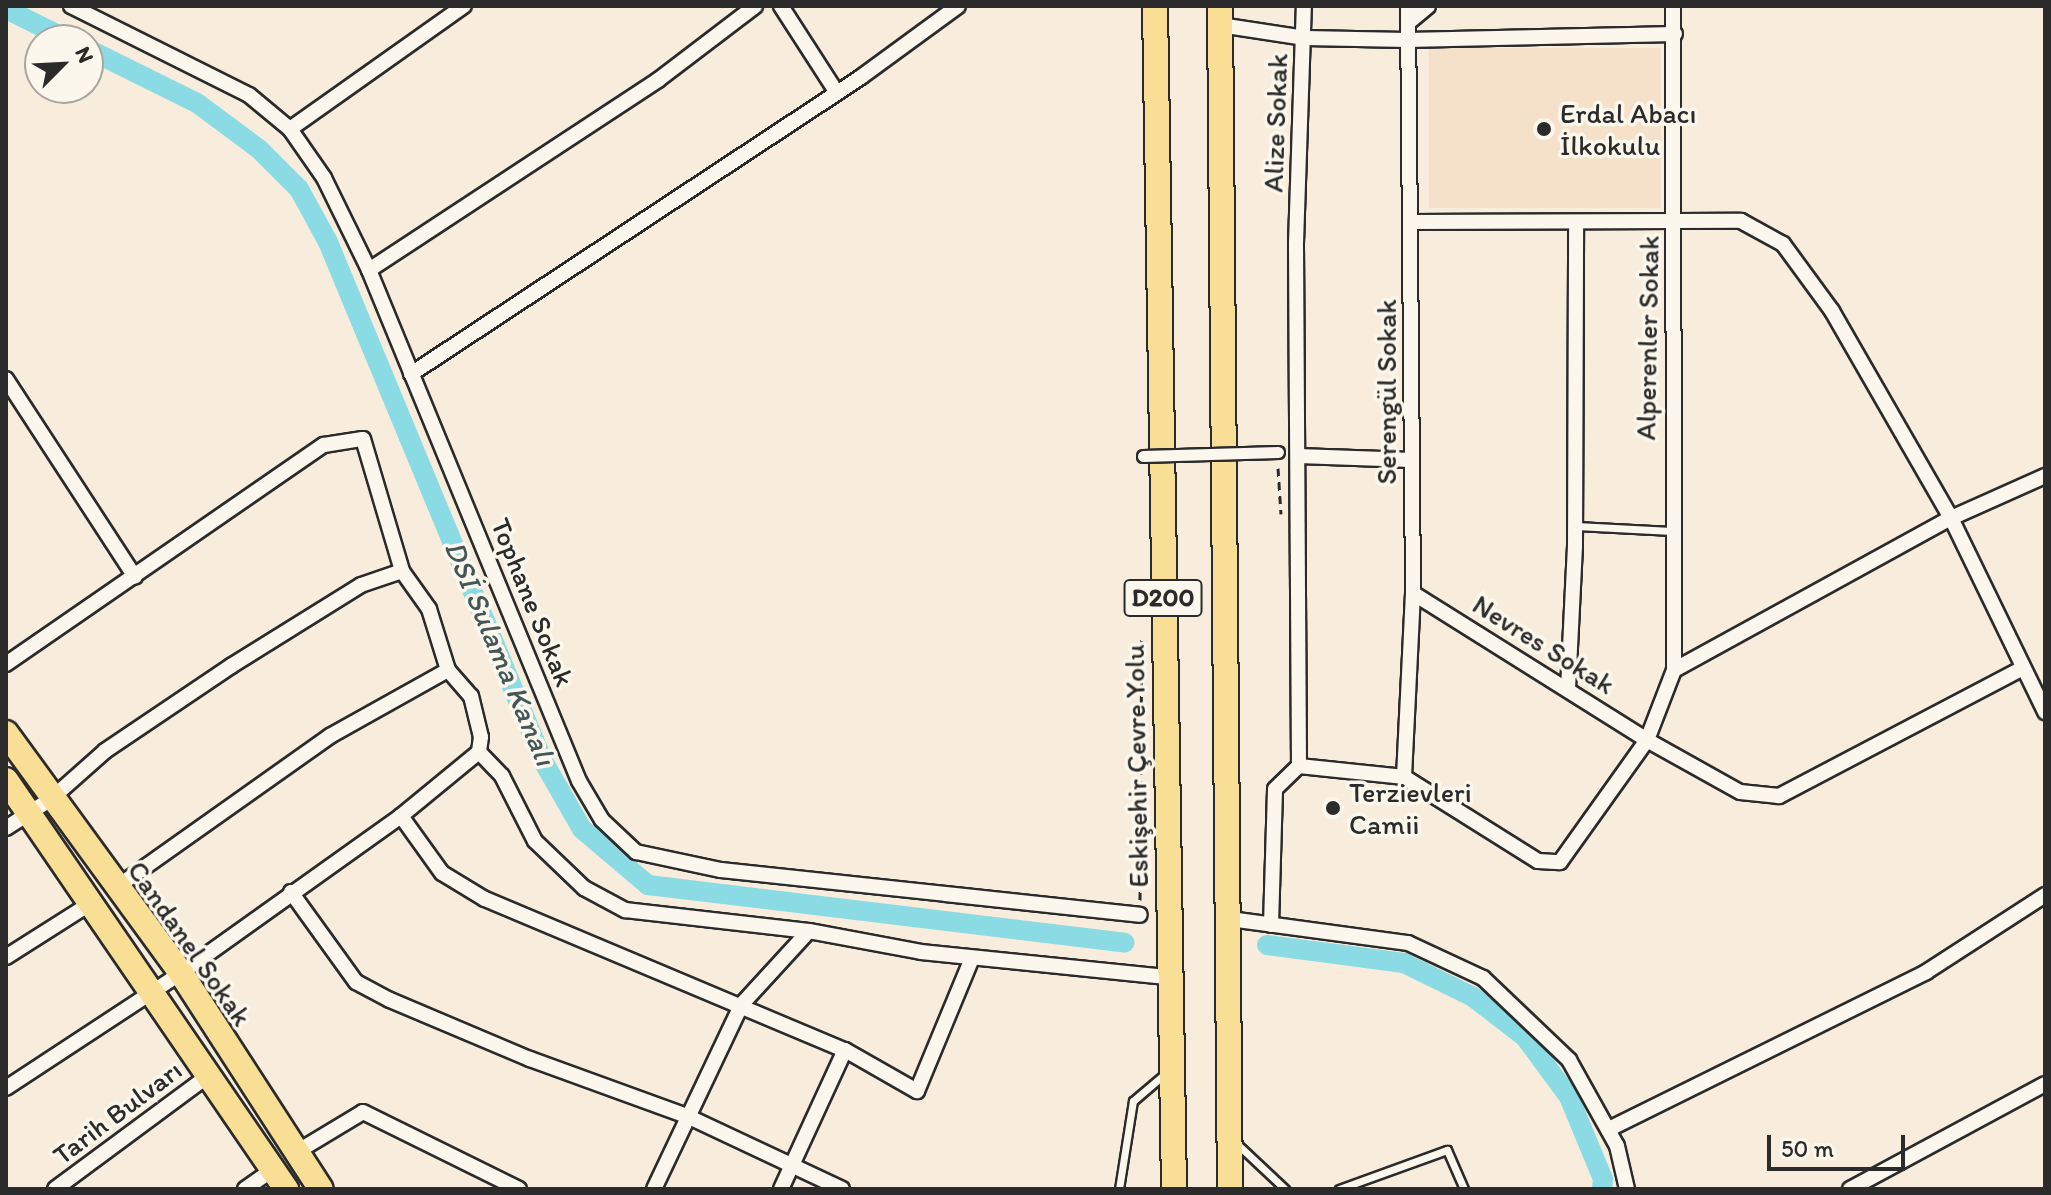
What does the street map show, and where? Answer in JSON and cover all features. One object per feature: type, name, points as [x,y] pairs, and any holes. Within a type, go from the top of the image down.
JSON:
[{"type":"main road","name":"Eskişehir Çevre Yolu","points":[[1155,6],[1174,1189]]},
{"type":"main road","name":"D200","points":[[1220,16],[1230,1189]]},
{"type":"main road","name":"Candanel Sokak","points":[[6,733],[51,799],[181,973],[321,1189]]},
{"type":"main road","points":[[6,780],[279,1179]]},
{"type":"street","name":"Tophane Sokak","points":[[71,6],[249,95],[290,129],[324,178],[369,270],[579,781],[602,820],[636,852],[721,870],[1140,915]]},
{"type":"street","points":[[290,129],[441,12],[464,6]]},
{"type":"street","points":[[369,270],[658,80],[755,6]]},
{"type":"street","points":[[781,6],[837,93]]},
{"type":"street","points":[[411,374],[837,93],[958,6]]},
{"type":"street","name":"Alize Sokak","points":[[1299,766],[1296,243],[1304,6]]},
{"type":"street","name":"Serengül Sokak","points":[[1404,777],[1413,593],[1408,6]]},
{"type":"street","points":[[1408,23],[1428,6]]},
{"type":"street","name":"Alperenler Sokak","points":[[1673,6],[1674,670]]},
{"type":"street","points":[[1220,16],[1305,38],[1407,40],[1675,34]]},
{"type":"street","points":[[1411,222],[1576,222],[1675,217],[1741,221],[1783,244],[1832,311],[1951,518],[2045,712]]},
{"type":"street","points":[[1568,689],[1575,526],[1576,222]]},
{"type":"street","points":[[6,379],[135,577]]},
{"type":"street","points":[[6,408],[19,399]]},
{"type":"street","points":[[6,664],[324,445],[363,439],[402,571],[429,609],[448,670],[471,696],[481,737],[479,752],[401,816],[181,973],[6,1088]]},
{"type":"street","points":[[1143,456],[1278,452]]},
{"type":"street","points":[[1298,456],[1412,460]]},
{"type":"street","points":[[1271,925],[1275,789],[1299,766],[1404,777],[1538,861],[1560,862],[1647,740],[1674,670],[1951,518],[2045,476]]},
{"type":"street","points":[[6,828],[51,799],[105,751],[231,666],[361,585],[402,571]]},
{"type":"street","name":"Nevres Sokak","points":[[1413,593],[1647,740],[1740,792],[1779,796],[2023,668]]},
{"type":"street","points":[[117,887],[330,736],[448,670]]},
{"type":"street","points":[[479,752],[502,776],[535,841],[597,895],[625,910],[809,931],[972,958],[1169,977]]},
{"type":"street","points":[[401,816],[442,873],[485,899],[742,1004],[845,1050],[917,1091],[972,958]]},
{"type":"street","points":[[291,892],[356,982],[530,1059],[689,1117],[791,1168],[842,1189]]},
{"type":"street","points":[[1609,1129],[1926,972],[2045,895]]},
{"type":"street","points":[[6,957],[91,903]]},
{"type":"street","points":[[1230,919],[1408,943],[1483,978],[1569,1060],[1609,1129],[1627,1189]]},
{"type":"street","points":[[654,1189],[742,1004],[809,931]]},
{"type":"street","points":[[781,1189],[845,1050]]},
{"type":"street","name":"Tarih Bulvarı","points":[[55,1189],[209,1075]]},
{"type":"street","points":[[1850,1189],[2045,1084]]},
{"type":"street","points":[[295,1153],[363,1112],[519,1189]]},
{"type":"street","points":[[245,1189],[279,1179]]},
{"type":"lane","points":[[1575,526],[1673,531]]},
{"type":"lane","points":[[1119,1189],[1133,1101],[1174,1066]]},
{"type":"lane","points":[[1231,1138],[1285,1189]]},
{"type":"lane","points":[[1339,1189],[1447,1150],[1464,1189]]},
{"type":"path","points":[[1278,452],[1278,514]]},
{"type":"path","points":[[1140,915],[1142,621]]},
{"type":"shaded area","name":"Erdal Abacı İlkokulu","points":[[1429,48],[1661,48],[1661,208],[1429,208]]},
{"type":"waterway","name":"DSİ Sulama Kanalı","points":[[6,9],[36,24]]},
{"type":"waterway","name":"DSİ Sulama Kanalı","points":[[104,57],[197,103],[259,149],[299,189],[328,242],[543,761],[582,829],[648,885],[1124,943]]},
{"type":"waterway","points":[[1267,945],[1404,963],[1473,997],[1525,1037],[1569,1097],[1603,1179],[1602,1189]]},
{"type":"place","name":"Erdal Abacı İlkokulu","points":[[1544,129]]},
{"type":"place","name":"Terzievleri Camii","points":[[1333,808]]}]
